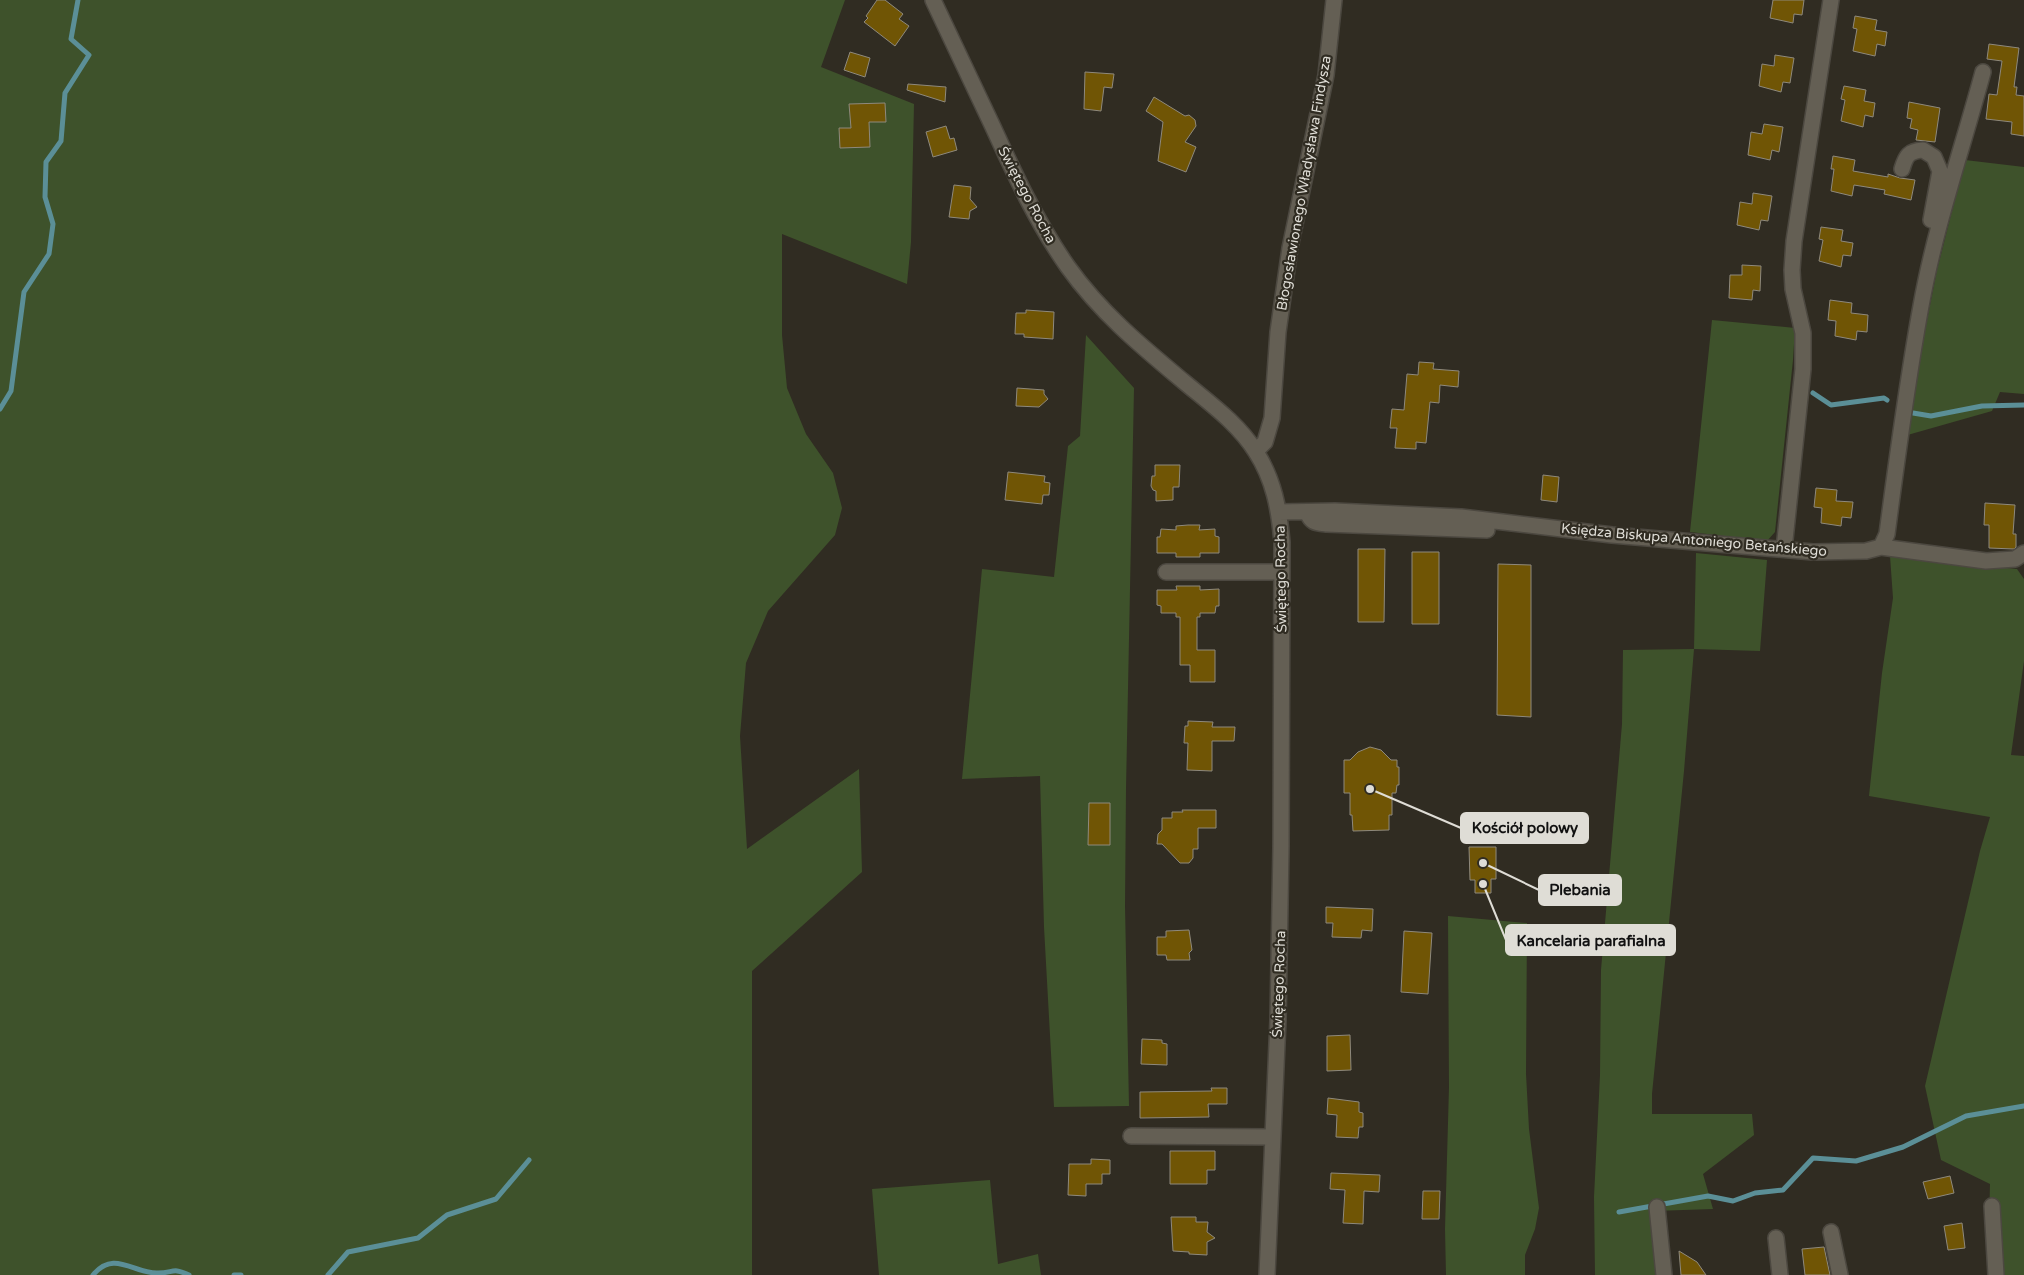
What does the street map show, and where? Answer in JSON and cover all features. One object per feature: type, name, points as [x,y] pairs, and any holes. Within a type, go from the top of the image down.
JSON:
[{"type":"street","name":"Świętego Rocha","points":[[933,0],[1033,211],[1067,266],[1096,303],[1136,343],[1230,421],[1256,451],[1275,491],[1280,512],[1282,572],[1280,927],[1267,1275]]},
{"type":"street","name":"Błogosławionego Władysława Findysza","points":[[1256,451],[1265,442],[1272,418],[1278,332],[1287,267],[1326,74],[1334,0]]},
{"type":"street","points":[[1784,549],[1803,369],[1803,333],[1793,289],[1794,241],[1831,0]]},
{"type":"street","points":[[1881,547],[1887,534],[1902,418],[1919,320],[1944,212],[1982,72]]},
{"type":"street","points":[[1902,169],[1905,156],[1912,150],[1923,150],[1934,157],[1940,171],[1935,203],[1919,270],[1916,298],[1919,320]]},
{"type":"street","name":"Księdza Biskupa Antoniego Betańskiego","points":[[1280,512],[1354,512],[1461,517],[1612,535],[1813,552],[1866,551],[1881,547],[1986,561],[2015,559],[2024,553]]},
{"type":"street","points":[[1307,512],[1309,519],[1314,523],[1460,528],[1498,532]]},
{"type":"street","points":[[1166,572],[1282,572]]},
{"type":"street","points":[[1131,1136],[1272,1137]]},
{"type":"street","points":[[1992,1206],[1996,1275]]},
{"type":"street","points":[[1657,1207],[1664,1275]]},
{"type":"street","points":[[1831,1232],[1840,1275]]},
{"type":"street","points":[[1776,1238],[1780,1275]]},
{"type":"green space","points":[[0,0],[845,0],[821,67],[914,104],[911,242],[907,284],[782,234],[782,335],[787,388],[806,434],[833,473],[842,508],[835,535],[768,611],[746,663],[740,736],[747,849],[859,769],[862,872],[752,971],[752,1275],[0,1275]]},
{"type":"green space","points":[[1965,160],[2024,167],[2024,394],[2000,392],[1992,411],[1904,436],[1937,270]]},
{"type":"green space","points":[[1712,320],[1795,328],[1775,532],[1767,541],[1690,532]]},
{"type":"green space","points":[[1086,335],[1134,388],[1125,906],[1129,1106],[1054,1107],[1044,927],[1040,776],[962,779],[982,569],[1054,577],[1068,446],[1080,436]]},
{"type":"green space","points":[[1696,553],[1767,560],[1760,651],[1694,649]]},
{"type":"green space","points":[[1890,556],[2017,569],[2024,579],[2024,661],[2011,755],[2024,756],[2024,1275],[1989,1275],[1990,1184],[1941,1160],[1925,1086],[1980,851],[1990,817],[1869,796],[1882,673],[1893,598]]},
{"type":"green space","points":[[1694,649],[1684,771],[1652,1094],[1652,1114],[1752,1114],[1754,1135],[1703,1174],[1713,1209],[1654,1211],[1659,1275],[1595,1275],[1594,1197],[1600,1075],[1601,970],[1622,724],[1623,650]]},
{"type":"green space","points":[[1448,916],[1527,923],[1526,1074],[1529,1129],[1539,1208],[1535,1229],[1525,1255],[1525,1275],[1446,1275],[1445,1229],[1449,1087]]},
{"type":"green space","points":[[990,1180],[998,1264],[1038,1254],[1041,1275],[879,1275],[872,1189]]},
{"type":"building","points":[[877,0],[885,0],[903,14],[899,19],[909,26],[895,46],[864,22]]},
{"type":"building","points":[[1773,0],[1804,0],[1802,15],[1794,14],[1793,23],[1770,18]]},
{"type":"building","points":[[1855,16],[1877,20],[1875,30],[1887,32],[1885,46],[1877,44],[1875,56],[1853,51],[1857,29],[1853,28]]},
{"type":"building","points":[[1989,44],[2019,48],[2014,87],[2017,87],[2016,95],[2024,96],[2024,136],[2011,134],[2012,122],[1986,119],[1989,94],[1997,95],[2002,61],[1987,59]]},
{"type":"building","points":[[850,52],[870,58],[865,77],[844,70]]},
{"type":"building","points":[[1775,55],[1794,58],[1790,83],[1783,82],[1781,92],[1759,86],[1762,64],[1774,66]]},
{"type":"building","points":[[1085,72],[1114,74],[1112,88],[1104,87],[1101,111],[1084,109]]},
{"type":"building","points":[[908,84],[946,87],[945,102],[907,90]]},
{"type":"building","points":[[1844,86],[1866,90],[1864,101],[1875,103],[1873,117],[1865,115],[1863,127],[1841,121],[1845,100],[1841,99]]},
{"type":"building","points":[[1154,97],[1195,120],[1196,126],[1185,142],[1196,147],[1186,172],[1158,161],[1163,122],[1146,111]]},
{"type":"building","points":[[1909,102],[1940,108],[1935,142],[1916,140],[1918,130],[1910,128],[1912,119],[1907,118]]},
{"type":"building","points":[[885,103],[886,122],[869,122],[870,147],[840,148],[839,128],[851,128],[849,104]]},
{"type":"building","points":[[1764,124],[1783,127],[1779,152],[1772,150],[1770,160],[1748,155],[1751,132],[1762,134]]},
{"type":"building","points":[[946,126],[950,139],[954,138],[957,150],[933,157],[926,132]]},
{"type":"building","points":[[1833,156],[1855,160],[1853,171],[1888,177],[1888,174],[1915,180],[1911,200],[1884,194],[1885,190],[1854,185],[1852,196],[1831,191],[1834,169],[1831,169]]},
{"type":"building","points":[[954,185],[971,187],[970,199],[977,207],[970,211],[969,219],[949,217]]},
{"type":"building","points":[[1753,193],[1772,196],[1768,221],[1761,220],[1759,230],[1737,225],[1740,202],[1752,204]]},
{"type":"building","points":[[1821,227],[1843,230],[1841,241],[1853,243],[1851,256],[1843,255],[1841,267],[1819,261],[1823,240],[1819,239]]},
{"type":"building","points":[[1742,265],[1761,266],[1760,291],[1753,290],[1752,300],[1729,298],[1730,275],[1742,275]]},
{"type":"building","points":[[1830,300],[1852,303],[1851,313],[1868,315],[1867,332],[1857,331],[1856,340],[1835,336],[1836,321],[1828,320]]},
{"type":"building","points":[[1026,310],[1054,312],[1053,339],[1024,337],[1024,334],[1015,334],[1016,313],[1026,313]]},
{"type":"building","points":[[1419,362],[1434,363],[1433,369],[1459,371],[1458,387],[1440,385],[1439,403],[1430,402],[1426,443],[1416,442],[1416,449],[1395,448],[1397,428],[1390,428],[1392,409],[1404,410],[1407,374],[1418,375]]},
{"type":"building","points":[[1017,388],[1044,390],[1044,394],[1048,399],[1039,407],[1016,406]]},
{"type":"building","points":[[1155,465],[1180,465],[1179,487],[1173,487],[1173,500],[1156,501],[1156,491],[1151,486],[1152,476],[1155,476]]},
{"type":"building","points":[[1008,472],[1045,476],[1044,482],[1050,483],[1049,495],[1043,495],[1042,504],[1005,500]]},
{"type":"building","points":[[1543,475],[1559,477],[1557,502],[1541,500]]},
{"type":"building","points":[[1816,488],[1837,490],[1836,501],[1853,502],[1851,518],[1842,517],[1841,526],[1821,523],[1822,508],[1814,507]]},
{"type":"building","points":[[1985,503],[2015,505],[2013,534],[2016,534],[2016,547],[2014,549],[1989,548],[1989,525],[1984,525]]},
{"type":"building","points":[[1200,525],[1199,530],[1215,529],[1215,536],[1219,537],[1219,553],[1200,553],[1200,557],[1176,557],[1176,553],[1157,553],[1157,537],[1160,537],[1161,529],[1176,530],[1176,526]]},
{"type":"building","points":[[1358,549],[1385,549],[1384,622],[1358,622]]},
{"type":"building","points":[[1412,552],[1439,552],[1439,624],[1412,624]]},
{"type":"building","points":[[1498,564],[1531,565],[1531,717],[1497,715]]},
{"type":"building","points":[[1176,586],[1200,586],[1200,590],[1219,589],[1219,606],[1216,606],[1215,613],[1200,613],[1200,617],[1197,617],[1197,650],[1215,650],[1215,682],[1190,682],[1190,665],[1180,665],[1180,617],[1176,617],[1176,613],[1161,613],[1161,606],[1157,605],[1157,590],[1177,590]]},
{"type":"building","points":[[1188,721],[1213,722],[1212,727],[1235,727],[1234,741],[1212,741],[1212,771],[1187,770],[1188,743],[1184,743],[1185,726],[1188,726]]},
{"type":"building","points":[[1370,747],[1381,750],[1391,760],[1397,760],[1399,785],[1397,785],[1396,793],[1392,793],[1392,815],[1389,815],[1389,830],[1353,831],[1352,815],[1350,815],[1350,793],[1344,793],[1344,760],[1350,760],[1358,752]]},
{"type":"building","points":[[1089,803],[1110,803],[1110,845],[1088,845]]},
{"type":"building","points":[[1182,810],[1216,810],[1216,828],[1198,828],[1198,849],[1193,849],[1193,858],[1189,863],[1180,863],[1162,844],[1157,844],[1158,834],[1162,830],[1162,818],[1172,818],[1172,812],[1183,812]]},
{"type":"building","points":[[1469,847],[1496,847],[1496,879],[1491,879],[1491,893],[1475,893],[1475,880],[1470,880]]},
{"type":"building","points":[[1326,907],[1373,909],[1372,931],[1362,930],[1361,938],[1332,937],[1333,923],[1326,923]]},
{"type":"building","points":[[1189,930],[1192,950],[1189,953],[1190,960],[1167,960],[1166,955],[1157,955],[1157,937],[1166,937],[1166,931]]},
{"type":"building","points":[[1404,931],[1432,933],[1428,994],[1401,992]]},
{"type":"building","points":[[1350,1035],[1351,1070],[1327,1071],[1327,1036]]},
{"type":"building","points":[[1142,1039],[1162,1040],[1162,1043],[1167,1044],[1167,1065],[1141,1064]]},
{"type":"building","points":[[1211,1088],[1227,1088],[1227,1104],[1208,1104],[1209,1117],[1140,1118],[1140,1092],[1212,1091]]},
{"type":"building","points":[[1328,1098],[1359,1102],[1359,1112],[1363,1113],[1363,1127],[1359,1127],[1358,1138],[1336,1137],[1337,1115],[1327,1114]]},
{"type":"building","points":[[1170,1151],[1215,1151],[1215,1170],[1207,1170],[1207,1184],[1170,1184]]},
{"type":"building","points":[[1091,1159],[1110,1160],[1110,1174],[1102,1174],[1102,1184],[1086,1184],[1086,1196],[1068,1195],[1069,1164],[1091,1164]]},
{"type":"building","points":[[1331,1173],[1380,1175],[1379,1192],[1364,1191],[1363,1224],[1343,1223],[1345,1190],[1330,1189]]},
{"type":"building","points":[[1950,1176],[1954,1193],[1928,1199],[1923,1182]]},
{"type":"building","points":[[1423,1191],[1440,1191],[1439,1219],[1422,1219]]},
{"type":"building","points":[[1171,1217],[1196,1217],[1196,1222],[1208,1222],[1207,1232],[1215,1238],[1207,1242],[1207,1255],[1173,1251]]},
{"type":"building","points":[[1962,1223],[1965,1248],[1948,1250],[1944,1226]]},
{"type":"building","points":[[1824,1247],[1830,1275],[1805,1275],[1802,1249]]},
{"type":"building","points":[[1679,1251],[1697,1262],[1706,1275],[1681,1275]]},
{"type":"waterway","points":[[0,409],[11,391],[24,292],[49,254],[53,224],[45,197],[46,162],[61,141],[65,93],[89,55],[71,39],[78,0]]},
{"type":"waterway","points":[[1813,393],[1831,405],[1884,398],[1887,400]]},
{"type":"waterway","points":[[1913,413],[1931,416],[1982,406],[2024,405]]},
{"type":"waterway","points":[[1619,1212],[1708,1196],[1733,1201],[1755,1193],[1783,1190],[1813,1158],[1856,1161],[1903,1147],[1966,1116],[2024,1106]]},
{"type":"waterway","points":[[328,1275],[348,1252],[418,1238],[447,1215],[496,1199],[529,1160]]},
{"type":"waterway","points":[[93,1275],[101,1267],[116,1263],[149,1272],[163,1273],[176,1271],[189,1275]]},
{"type":"waterway","points":[[234,1275],[241,1275]]},
{"type":"place","name":"Kościół polowy","points":[[1370,789]]},
{"type":"place","name":"Plebania","points":[[1483,863]]},
{"type":"place","name":"Kancelaria parafialna","points":[[1483,884]]}]
